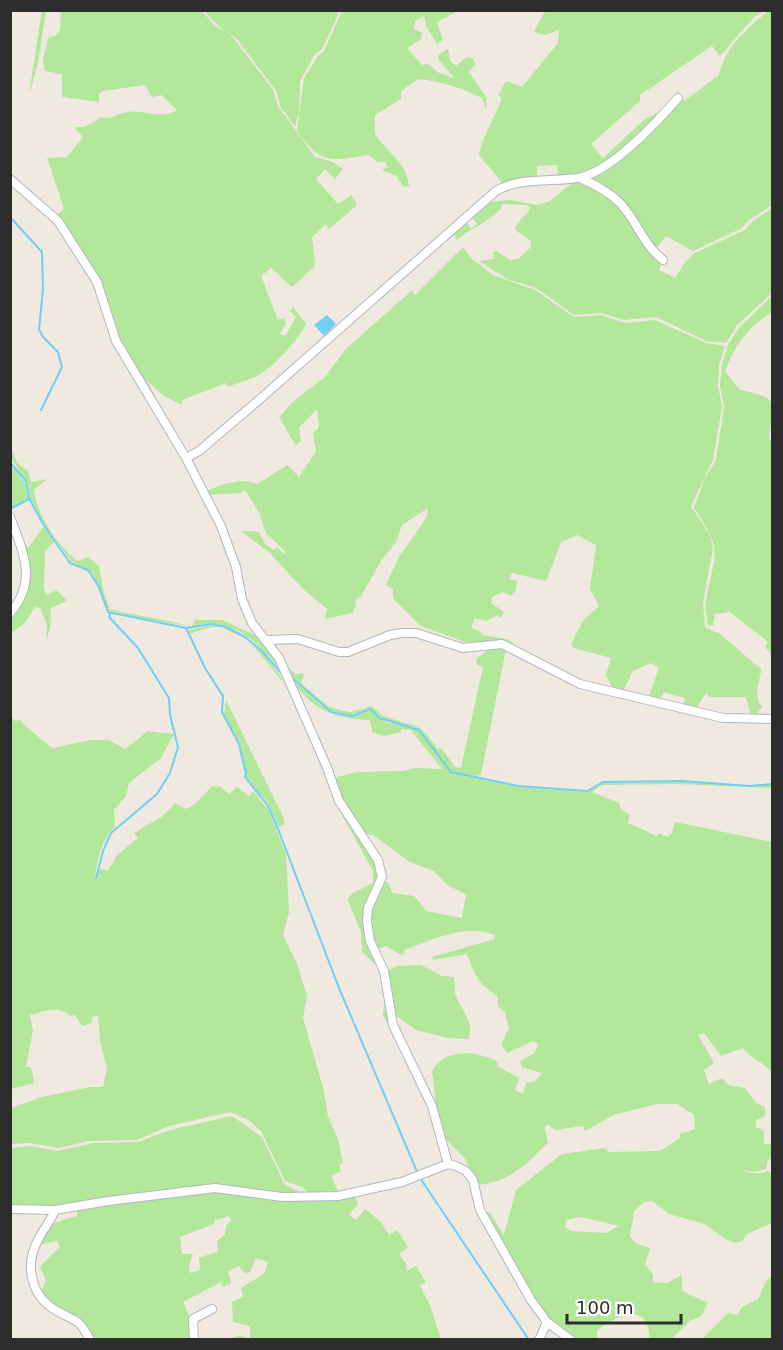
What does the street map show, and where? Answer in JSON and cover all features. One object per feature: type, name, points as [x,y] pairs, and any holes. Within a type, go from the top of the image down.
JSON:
[{"type":"street","points":[[186,458],[199,451],[260,399],[496,191],[529,182],[580,178],[614,160],[678,98]]},
{"type":"street","points":[[580,178],[592,183],[620,203],[650,250],[663,260]]},
{"type":"street","points":[[10,179],[58,221],[97,282],[116,341],[186,458],[227,539],[242,599],[252,623],[279,658],[345,813],[375,854],[382,870],[380,883],[368,908],[370,942],[384,971],[393,1025],[432,1106],[448,1164]]},
{"type":"street","points":[[10,517],[27,574],[23,598],[10,613]]},
{"type":"street","points":[[267,640],[297,639],[339,652],[348,652],[390,635],[402,633],[416,633],[463,648],[502,644],[580,684],[723,718],[772,719]]},
{"type":"street","points":[[10,1209],[55,1210],[215,1188],[282,1197],[338,1196],[394,1184],[448,1164],[466,1171],[473,1180],[486,1221],[514,1266],[525,1291],[547,1322],[571,1340]]},
{"type":"street","points":[[55,1210],[33,1251],[30,1268],[32,1280],[45,1302],[57,1312],[80,1322],[90,1340]]},
{"type":"street","points":[[194,1340],[193,1319],[212,1309]]},
{"type":"street","points":[[539,1340],[547,1322]]},
{"type":"green space","points":[[42,10],[46,11],[38,63],[29,95]]},
{"type":"green space","points":[[61,11],[202,11],[216,27],[228,32],[235,40],[274,91],[278,106],[315,157],[333,162],[343,169],[335,179],[325,169],[316,179],[338,204],[351,195],[357,205],[329,229],[326,224],[312,237],[315,266],[292,287],[271,268],[261,276],[278,320],[284,318],[286,323],[280,334],[285,336],[296,317],[290,311],[293,307],[306,324],[292,344],[271,366],[252,378],[228,387],[226,383],[182,400],[182,405],[163,395],[146,380],[185,449],[117,340],[102,293],[60,221],[58,214],[64,209],[47,158],[67,157],[83,137],[74,127],[84,127],[100,117],[111,117],[134,111],[166,114],[177,110],[161,95],[152,97],[145,85],[103,91],[99,93],[99,102],[62,97],[62,74],[45,71],[43,61],[48,38],[55,36],[60,30]]},
{"type":"green space","points":[[204,11],[340,11],[322,49],[315,54],[300,81],[299,112],[295,127],[280,106],[277,92],[236,38],[218,26]]},
{"type":"green space","points":[[342,11],[458,11],[437,22],[443,40],[437,44],[426,26],[424,16],[415,21],[414,29],[422,33],[421,39],[407,48],[422,65],[428,64],[437,72],[454,78],[439,60],[438,55],[448,49],[450,60],[456,66],[467,57],[472,58],[476,64],[469,72],[487,98],[486,110],[482,98],[474,94],[443,83],[418,79],[401,91],[401,99],[375,115],[375,134],[404,170],[409,186],[404,187],[396,176],[382,170],[388,167],[385,162],[378,162],[368,155],[344,159],[327,158],[305,142],[297,131],[304,78],[318,56],[324,51]]},
{"type":"green space","points":[[545,11],[764,11],[754,17],[720,56],[712,46],[640,95],[640,101],[591,144],[603,158],[645,119],[662,110],[679,90],[677,97],[613,159],[580,177],[558,177],[557,165],[537,166],[537,179],[504,185],[479,155],[483,140],[502,98],[498,95],[506,81],[522,87],[558,43],[559,30],[545,35],[534,32]]},
{"type":"green space","points":[[768,11],[772,11],[772,205],[749,220],[742,228],[693,251],[666,236],[655,250],[602,185],[587,177],[666,116],[682,96],[684,101],[719,75],[726,55],[732,47]]},
{"type":"green space","points":[[575,181],[587,183],[612,200],[635,226],[662,263],[659,270],[675,278],[686,261],[695,253],[745,230],[772,208],[772,293],[737,325],[726,343],[706,341],[656,317],[624,320],[601,313],[574,315],[536,288],[507,279],[479,261],[494,259],[493,252],[497,251],[510,260],[518,259],[531,247],[531,241],[515,230],[530,209],[528,205],[503,204],[488,220],[457,240],[454,234],[467,223],[471,229],[477,224],[472,217],[489,202],[511,200],[536,205],[548,202]]},
{"type":"green space","points":[[463,247],[472,259],[493,275],[535,290],[574,317],[601,315],[625,323],[655,320],[706,343],[725,346],[719,365],[718,385],[722,407],[713,460],[691,506],[710,535],[713,548],[703,602],[705,627],[720,634],[761,669],[757,698],[762,707],[754,717],[751,717],[746,697],[710,697],[706,693],[696,709],[683,706],[685,698],[664,692],[659,700],[648,698],[659,668],[651,663],[633,671],[623,691],[613,689],[606,675],[611,658],[574,648],[571,644],[583,621],[599,606],[590,589],[596,545],[577,535],[561,542],[546,581],[512,573],[509,579],[517,581],[516,589],[511,596],[503,592],[492,597],[491,603],[504,612],[501,617],[496,616],[486,621],[475,618],[471,627],[482,635],[507,639],[514,643],[512,646],[473,645],[421,626],[393,598],[393,589],[386,585],[399,557],[427,517],[428,508],[402,525],[396,542],[381,561],[361,596],[356,599],[352,613],[325,619],[327,609],[301,587],[270,553],[241,531],[259,532],[265,544],[274,550],[277,547],[285,555],[285,551],[266,534],[260,514],[245,490],[240,493],[208,495],[206,492],[231,482],[245,481],[257,484],[288,465],[299,477],[316,452],[313,433],[319,427],[317,409],[299,428],[301,440],[296,445],[279,417],[296,399],[325,377],[345,350],[411,291],[415,295]]},
{"type":"green space","points":[[772,296],[772,312],[744,337],[733,352],[725,371],[740,390],[763,396],[772,404],[769,439],[772,442],[772,656],[765,647],[768,642],[730,612],[715,614],[713,626],[707,624],[706,604],[715,552],[710,534],[694,508],[704,480],[716,460],[724,407],[720,385],[722,365],[728,345],[739,328]]},
{"type":"green space","points":[[10,446],[17,463],[28,471],[31,482],[47,479],[34,490],[39,510],[56,539],[70,555],[78,561],[88,557],[99,566],[104,594],[110,609],[188,626],[133,617],[108,610],[92,573],[71,561],[43,523],[30,497],[28,483],[11,458]]},
{"type":"green space","points":[[11,464],[25,483],[28,498],[11,508]]},
{"type":"green space","points":[[43,527],[55,541],[45,551],[44,589],[47,595],[57,590],[67,601],[51,608],[50,629],[46,640],[47,625],[40,608],[35,607],[24,624],[11,633],[11,618],[27,592],[24,548],[29,547]]},
{"type":"green space","points":[[195,620],[222,620],[259,637],[272,651],[281,671],[263,650],[243,634],[220,625],[192,626]]},
{"type":"green space","points":[[214,625],[221,628],[213,627],[190,633],[188,630]]},
{"type":"green space","points":[[246,640],[262,652],[284,681],[280,679]]},
{"type":"green space","points":[[271,642],[275,643],[287,667],[296,674],[303,673],[301,682],[304,686],[328,706],[351,712],[371,706],[384,716],[420,728],[437,748],[442,749],[455,767],[461,768],[483,667],[477,665],[476,659],[494,645],[510,650],[505,654],[481,774],[477,776],[451,771],[416,727],[386,720],[368,708],[351,715],[331,711],[288,672]]},
{"type":"green space","points":[[287,675],[330,713],[314,704]]},
{"type":"green space","points":[[226,700],[282,815],[285,824],[279,827],[268,804],[246,777],[240,743],[224,716]]},
{"type":"green space","points":[[370,710],[386,722],[414,728],[420,732],[452,773],[518,787],[587,792],[602,783],[682,782],[772,785],[772,788],[769,788],[676,784],[602,785],[592,792],[619,803],[621,810],[630,815],[628,823],[657,836],[659,833],[667,837],[672,833],[675,822],[772,842],[772,1073],[743,1048],[721,1056],[704,1033],[698,1035],[714,1063],[704,1070],[709,1084],[722,1078],[728,1085],[745,1088],[756,1103],[765,1107],[765,1116],[756,1120],[756,1127],[764,1131],[764,1144],[772,1144],[772,1157],[767,1162],[767,1169],[755,1172],[742,1170],[752,1173],[768,1171],[771,1173],[772,1223],[747,1234],[742,1241],[736,1243],[725,1239],[705,1224],[669,1214],[652,1201],[644,1202],[634,1211],[630,1237],[637,1244],[650,1248],[645,1264],[653,1275],[653,1282],[667,1283],[682,1275],[682,1291],[708,1303],[701,1316],[690,1321],[672,1339],[649,1339],[648,1327],[644,1319],[630,1314],[613,1320],[597,1331],[597,1339],[573,1339],[551,1324],[530,1297],[504,1242],[483,1210],[491,1214],[504,1235],[516,1190],[562,1154],[605,1148],[608,1152],[660,1151],[680,1138],[680,1134],[695,1129],[694,1115],[677,1104],[658,1104],[616,1114],[585,1131],[583,1126],[555,1130],[547,1124],[545,1128],[548,1143],[516,1172],[497,1181],[476,1185],[465,1158],[439,1133],[432,1071],[438,1063],[453,1055],[462,1053],[481,1055],[498,1062],[497,1066],[519,1078],[515,1090],[523,1094],[526,1083],[535,1081],[542,1073],[522,1067],[520,1061],[535,1053],[538,1044],[533,1041],[507,1053],[501,1044],[509,1029],[505,1012],[498,1006],[498,998],[478,979],[467,954],[433,960],[432,957],[495,939],[494,935],[472,931],[449,934],[404,950],[405,953],[402,955],[386,946],[376,950],[368,920],[381,882],[388,882],[392,893],[414,896],[426,911],[462,918],[466,894],[449,886],[434,871],[410,862],[373,835],[360,833],[346,812],[333,778],[357,772],[404,771],[415,768],[442,769],[411,730],[401,729],[401,732],[384,736],[372,732],[370,720],[343,717],[330,713],[352,717]],"holes":[[[581,1217],[619,1226],[606,1233],[571,1231],[565,1227],[566,1220]]]},
{"type":"green space","points":[[10,715],[15,721],[20,720],[53,748],[91,740],[109,740],[125,749],[148,731],[174,734],[161,758],[129,783],[126,796],[114,810],[115,827],[103,845],[98,859],[95,881],[97,881],[100,868],[108,871],[117,855],[138,838],[134,833],[163,816],[175,803],[186,809],[195,804],[212,786],[221,787],[229,794],[237,787],[249,796],[253,791],[269,811],[286,855],[289,912],[283,935],[297,964],[307,996],[303,1018],[324,1091],[328,1117],[338,1139],[343,1163],[339,1165],[341,1171],[331,1176],[339,1193],[313,1196],[302,1187],[285,1181],[261,1131],[250,1121],[230,1112],[169,1126],[137,1140],[88,1141],[59,1148],[29,1143],[11,1144],[11,1108],[42,1097],[90,1087],[103,1087],[107,1068],[100,1041],[98,1016],[92,1017],[92,1023],[82,1026],[75,1015],[70,1016],[56,1010],[46,1011],[30,1015],[33,1030],[26,1067],[31,1067],[34,1083],[11,1089]]},
{"type":"green space","points":[[337,806],[374,858],[379,875],[365,908],[399,1047],[383,1015],[385,998],[378,967],[362,952],[361,933],[348,900],[351,894],[373,883],[373,871]]},
{"type":"green space","points":[[421,965],[442,976],[453,977],[456,996],[469,1021],[469,1039],[448,1038],[416,1030],[391,1012],[386,972],[397,966]]},
{"type":"green space","points":[[232,1116],[262,1137],[285,1185],[306,1195],[229,1187],[66,1204],[11,1207],[10,1148],[31,1146],[57,1151],[95,1143],[139,1142],[170,1130]]},
{"type":"green space","points":[[215,1192],[275,1201],[355,1197],[358,1204],[349,1215],[356,1220],[365,1209],[380,1221],[389,1235],[397,1230],[408,1247],[399,1254],[407,1265],[406,1271],[416,1266],[426,1282],[420,1286],[430,1305],[441,1339],[226,1339],[239,1336],[250,1338],[250,1326],[233,1322],[232,1302],[243,1297],[241,1288],[264,1274],[268,1262],[256,1258],[250,1272],[245,1273],[239,1266],[228,1271],[231,1283],[223,1287],[221,1282],[183,1302],[190,1318],[192,1339],[92,1339],[80,1317],[58,1308],[41,1292],[46,1280],[40,1267],[60,1247],[57,1241],[37,1245],[51,1224],[77,1216],[77,1209]],"holes":[[[229,1216],[231,1220],[226,1226],[225,1235],[217,1241],[218,1251],[199,1258],[200,1270],[190,1273],[189,1265],[193,1254],[182,1254],[180,1237],[214,1224],[214,1221]]]},
{"type":"green space","points":[[772,1275],[772,1339],[702,1339],[728,1313],[738,1315],[741,1308],[758,1299],[766,1281]]},
{"type":"water","points":[[327,315],[336,324],[324,336],[314,325]]},
{"type":"waterway","points":[[10,217],[42,252],[43,289],[39,329],[43,337],[58,352],[62,367],[41,410]]},
{"type":"waterway","points":[[10,462],[26,481],[29,498],[43,524],[70,563],[88,570],[99,587],[108,612],[186,628],[212,624],[226,627],[245,637],[262,651],[281,673]]},
{"type":"waterway","points":[[10,509],[29,499]]},
{"type":"waterway","points":[[96,879],[103,851],[111,833],[157,794],[170,773],[178,747],[170,715],[169,698],[138,648],[109,617],[110,613]]},
{"type":"waterway","points":[[186,628],[205,668],[223,696],[222,712],[239,744],[245,777],[268,806],[339,988],[418,1174]]},
{"type":"waterway","points":[[290,676],[331,712],[352,716],[370,709],[380,718],[419,730],[451,772],[518,786],[587,791],[603,782],[682,781],[750,786],[772,784]]},
{"type":"waterway","points":[[420,1178],[529,1340]]}]
